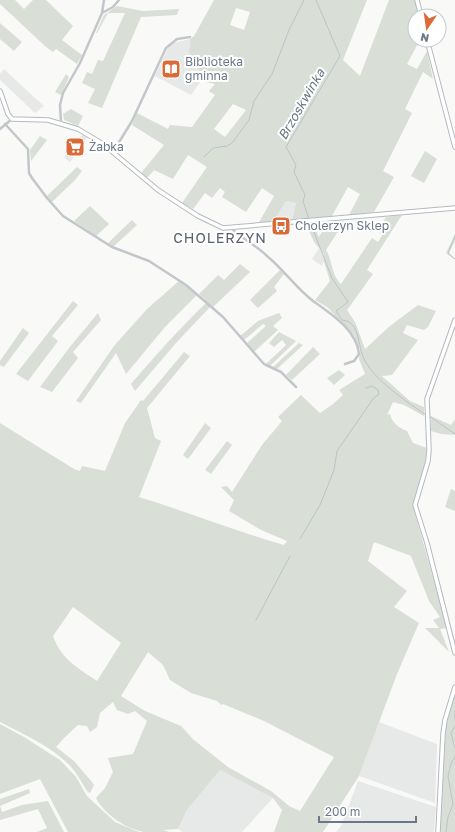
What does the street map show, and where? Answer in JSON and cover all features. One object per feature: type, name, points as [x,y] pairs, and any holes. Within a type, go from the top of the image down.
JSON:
[{"type":"street","points":[[61,123],[60,105],[63,93],[80,63],[102,13],[104,0]]},
{"type":"street","points":[[102,13],[113,8],[119,0]]},
{"type":"street","points":[[113,152],[132,121],[166,48],[177,39],[190,37]]},
{"type":"street","points":[[429,48],[455,147]]},
{"type":"street","points":[[0,91],[8,114],[12,119]]},
{"type":"street","points":[[0,129],[12,119],[40,119],[61,123],[88,134],[113,152],[158,190],[217,226],[231,228],[455,208]]},
{"type":"street","points":[[6,124],[28,149],[30,173],[32,178],[63,216],[112,247],[149,261],[186,285],[223,318],[264,364],[280,372],[296,387]]},
{"type":"street","points":[[231,228],[266,254],[308,296],[325,307],[354,336],[358,345],[359,354],[354,360],[345,364]]},
{"type":"street","points":[[455,320],[429,389],[426,410],[430,440],[428,460],[414,505],[417,518],[427,543],[455,653]]},
{"type":"street","points":[[438,832],[443,734],[445,720],[455,687]]},
{"type":"shaded area","points":[[0,0],[15,0],[24,9],[33,0],[46,0],[73,26],[62,40],[82,55],[77,64],[56,49],[53,52],[46,47],[0,4]]},
{"type":"shaded area","points":[[214,0],[367,0],[343,60],[360,76],[389,0],[415,0],[417,8],[407,8],[407,48],[416,48],[407,64],[417,69],[427,51],[433,79],[423,72],[405,109],[412,113],[383,171],[394,177],[374,212],[349,215],[360,194],[348,187],[332,216],[292,221],[296,203],[286,201],[273,222],[258,224],[274,196],[262,188],[246,212],[222,197],[225,192],[220,188],[212,198],[205,193],[193,209],[182,203],[207,167],[188,155],[173,179],[154,170],[147,178],[141,173],[164,145],[132,125],[137,113],[168,129],[170,125],[192,127],[215,95],[209,91],[215,84],[201,81],[202,75],[189,52],[190,39],[194,36]],"holes":[[[236,8],[250,12],[244,30],[230,25]],[[233,104],[246,110],[225,137],[214,129]]]},
{"type":"shaded area","points":[[117,6],[143,11],[179,9],[177,15],[141,17],[102,108],[88,103],[95,89],[82,83],[87,72],[92,74],[98,60],[103,61],[125,13],[108,13],[96,33],[104,15]]},
{"type":"shaded area","points":[[0,23],[22,42],[14,51],[0,39]]},
{"type":"shaded area","points":[[190,39],[189,52],[202,75],[201,81],[191,95],[155,76],[168,48],[173,43]]},
{"type":"shaded area","points":[[4,69],[44,106],[35,113],[0,80],[0,74]]},
{"type":"shaded area","points":[[66,74],[69,77],[61,95],[55,92]]},
{"type":"shaded area","points":[[71,109],[83,116],[78,126],[64,120],[63,114]]},
{"type":"shaded area","points":[[83,134],[87,137],[70,162],[64,157]]},
{"type":"shaded area","points":[[40,136],[47,140],[31,161],[30,150]]},
{"type":"shaded area","points":[[425,151],[437,159],[424,183],[411,176]]},
{"type":"shaded area","points":[[77,167],[82,171],[75,180],[52,202],[47,196]]},
{"type":"shaded area","points":[[286,201],[296,203],[292,221],[273,222]]},
{"type":"shaded area","points":[[90,206],[109,224],[96,236],[74,221]]},
{"type":"shaded area","points":[[402,215],[367,270],[373,274],[347,310],[355,322],[365,349],[390,326],[418,305],[436,311],[428,327],[424,330],[407,325],[403,333],[418,340],[392,375],[382,376],[410,401],[424,407],[424,416],[404,405],[393,402],[387,415],[390,414],[396,425],[407,431],[413,443],[427,448],[425,464],[413,506],[447,628],[440,629],[449,652],[425,628],[439,628],[433,620],[440,617],[429,601],[411,556],[374,542],[368,561],[407,591],[394,607],[419,623],[397,674],[359,776],[323,832],[274,832],[282,810],[273,798],[220,770],[187,810],[178,829],[163,830],[169,832],[144,832],[130,828],[116,820],[104,810],[96,798],[105,788],[113,772],[108,758],[133,754],[147,721],[135,711],[128,714],[117,710],[113,702],[100,713],[97,727],[90,732],[87,726],[78,725],[56,747],[74,761],[92,782],[94,785],[90,793],[87,791],[72,768],[57,754],[0,722],[0,423],[74,469],[80,471],[82,466],[105,471],[125,423],[141,400],[143,401],[184,352],[190,356],[147,408],[155,438],[161,441],[139,497],[284,545],[287,541],[261,530],[229,511],[234,500],[221,487],[227,486],[232,492],[262,445],[282,421],[278,417],[301,395],[320,413],[343,395],[339,390],[365,374],[359,359],[360,349],[354,335],[327,307],[315,300],[330,281],[324,262],[324,254],[314,242],[306,224],[313,223],[319,237],[328,222],[345,221],[326,250],[335,276],[341,284],[372,238],[378,242],[383,234],[377,231],[386,217]],"holes":[[[73,607],[121,643],[97,681],[65,657],[56,644],[53,636]],[[148,652],[163,665],[170,680],[191,693],[217,701],[221,705],[223,704],[264,721],[334,757],[300,811],[289,806],[271,791],[228,767],[194,740],[181,726],[145,711],[121,696]]]},
{"type":"shaded area","points":[[132,220],[137,225],[113,247],[108,243]]},
{"type":"shaded area","points":[[455,234],[455,241],[449,253],[455,260],[446,253]]},
{"type":"shaded area","points":[[319,248],[325,258],[322,266],[312,259]]},
{"type":"shaded area","points":[[240,264],[250,272],[213,307],[199,294],[218,275],[224,280]]},
{"type":"shaded area","points":[[280,270],[284,274],[274,287],[277,291],[258,308],[250,300]]},
{"type":"shaded area","points":[[179,281],[197,295],[165,327],[126,374],[116,353],[81,403],[76,401],[114,346],[147,309]]},
{"type":"shaded area","points":[[73,301],[78,305],[52,336],[58,341],[28,381],[16,374]]},
{"type":"shaded area","points":[[206,303],[210,307],[176,343],[135,391],[131,384],[167,343]]},
{"type":"shaded area","points":[[98,313],[101,320],[73,352],[78,358],[52,392],[40,387],[69,348]]},
{"type":"shaded area","points":[[279,313],[282,318],[273,326],[278,330],[254,352],[247,343],[266,326],[263,324],[244,340],[240,336],[258,321]]},
{"type":"shaded area","points":[[23,328],[29,333],[4,367],[0,365],[0,361]]},
{"type":"shaded area","points":[[279,332],[296,341],[270,366],[266,364],[286,345],[282,340],[274,347],[269,343]]},
{"type":"shaded area","points":[[299,343],[303,345],[277,369],[273,367]]},
{"type":"shaded area","points":[[313,347],[320,354],[292,380],[286,375]]},
{"type":"shaded area","points":[[339,370],[345,375],[334,385],[327,378]]},
{"type":"shaded area","points":[[431,416],[451,425],[455,419],[455,435],[441,434],[431,431]]},
{"type":"shaded area","points":[[205,423],[211,428],[188,459],[183,455]]},
{"type":"shaded area","points":[[227,441],[232,445],[211,474],[205,470]]},
{"type":"shaded area","points":[[451,489],[455,491],[455,511],[445,507]]},
{"type":"shaded area","points":[[455,693],[455,832],[440,832],[446,725]]},
{"type":"shaded area","points":[[379,722],[437,744],[435,803],[359,776]]},
{"type":"shaded area","points":[[0,724],[24,737],[60,760],[76,777],[87,796],[115,822],[139,832],[68,832],[40,779],[0,794]]},
{"type":"shaded area","points":[[220,770],[273,798],[242,832],[183,832],[178,829],[187,810]]},
{"type":"shaded area","points":[[358,781],[436,807],[434,832],[336,832],[341,826]]},
{"type":"shaded area","points":[[29,789],[30,793],[0,806],[0,799]]},
{"type":"shaded area","points":[[48,801],[64,832],[37,832],[47,828],[38,809],[0,820],[0,806],[2,812],[22,805]]},
{"type":"waterway","points":[[204,157],[213,148],[227,146],[232,143],[249,120],[254,101],[272,74],[289,30],[304,0]]},
{"type":"waterway","name":"Brzoskwinka","points":[[309,219],[303,201],[305,195],[294,172],[296,165],[286,147],[340,56],[316,0]]},
{"type":"waterway","name":"Brzoskwinka","points":[[310,222],[332,278],[348,302],[336,311],[342,320],[352,325],[358,335],[364,359],[383,383],[426,415]]},
{"type":"waterway","points":[[455,236],[448,253],[455,259]]},
{"type":"waterway","points":[[300,539],[320,505],[334,470],[337,451],[373,399],[379,394],[378,390],[372,386],[366,388]]},
{"type":"waterway","name":"Brzoskwinka","points":[[429,416],[455,434]]},
{"type":"waterway","points":[[256,620],[290,556]]},
{"type":"waterway","name":"Brzoskwinka","points":[[455,710],[455,720]]},
{"type":"waterway","name":"Brzoskwinka","points":[[455,726],[451,733],[455,749]]},
{"type":"waterway","name":"Brzoskwinka","points":[[446,832],[448,817],[453,804],[448,776],[455,756]]},
{"type":"place","name":"Biblioteka gminna","points":[[171,69]]},
{"type":"place","name":"Żabka","points":[[75,147]]},
{"type":"place","name":"Cholerzyn Sklep","points":[[281,226]]},
{"type":"district","name":"CHOLERZYN","points":[[220,238]]}]
